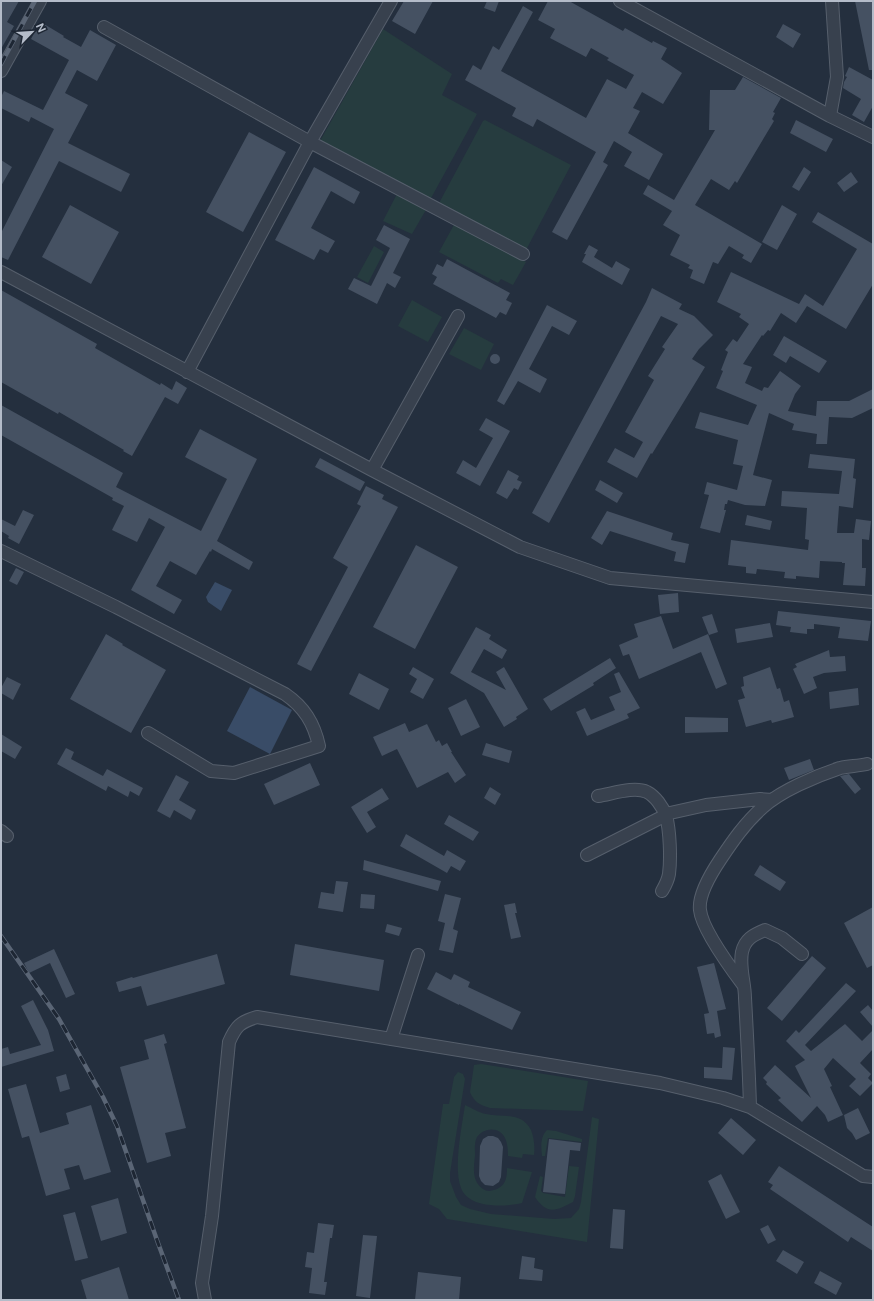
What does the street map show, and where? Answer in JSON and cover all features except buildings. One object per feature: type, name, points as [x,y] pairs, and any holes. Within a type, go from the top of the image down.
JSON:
[{"type":"street","points":[[1,71],[40,1]]},
{"type":"street","points":[[187,372],[310,142],[391,1]]},
{"type":"street","points":[[620,1],[830,116],[873,137]]},
{"type":"street","points":[[830,116],[837,77],[832,1]]},
{"type":"street","points":[[104,27],[310,142],[523,254]]},
{"type":"street","points":[[1,272],[187,372],[520,547],[610,578],[873,602]]},
{"type":"street","points":[[372,470],[458,316]]},
{"type":"street","points":[[1,551],[116,607],[285,694],[297,702],[305,712],[316,734],[319,746],[234,773],[211,771],[148,733]]},
{"type":"street","points":[[744,986],[715,943],[701,918],[699,909],[700,899],[713,870],[737,836],[762,808],[772,800],[801,784],[824,774],[842,768],[867,764]]},
{"type":"street","points":[[598,796],[636,789],[647,792],[657,800],[666,815],[669,842],[669,875],[662,891]]},
{"type":"street","points":[[587,855],[666,815],[682,810],[706,805],[760,799],[772,800]]},
{"type":"street","points":[[750,1108],[742,952],[747,941],[752,935],[765,930],[782,938],[802,954]]},
{"type":"street","points":[[391,1039],[418,955]]},
{"type":"street","points":[[205,1300],[202,1283],[212,1216],[229,1042],[235,1028],[245,1021],[257,1017],[660,1083],[723,1098],[750,1108],[863,1176],[873,1177]]},
{"type":"green space","points":[[383,29],[452,74],[442,95],[477,114],[430,200],[320,141]]},
{"type":"green space","points":[[485,120],[571,165],[526,250],[438,205],[483,121]]},
{"type":"green space","points":[[398,192],[427,208],[412,234],[383,221]]},
{"type":"green space","points":[[455,223],[526,262],[513,285],[501,279],[498,283],[439,252]]},
{"type":"green space","points":[[374,246],[384,252],[368,283],[357,277]]},
{"type":"green space","points":[[412,300],[442,317],[428,342],[398,326]]},
{"type":"green space","points":[[464,328],[494,344],[481,370],[449,354]]},
{"type":"green space","points":[[481,1064],[588,1081],[583,1111],[490,1108],[483,1106],[475,1101],[470,1092],[474,1065]]},
{"type":"green space","points":[[458,1072],[463,1074],[465,1079],[450,1181],[456,1197],[461,1205],[470,1209],[491,1214],[554,1219],[571,1218],[579,1209],[581,1202],[592,1117],[599,1119],[587,1242],[447,1219],[439,1209],[429,1204],[443,1104],[449,1104],[454,1077]]},
{"type":"green space","points":[[465,1105],[478,1112],[517,1118],[527,1124],[531,1130],[534,1142],[534,1155],[523,1154],[522,1158],[508,1156],[505,1137],[500,1132],[493,1129],[481,1133],[477,1137],[475,1144],[474,1174],[479,1186],[485,1190],[488,1191],[497,1189],[504,1183],[507,1168],[532,1172],[522,1203],[497,1206],[488,1205],[472,1200],[465,1195],[459,1180],[458,1158]]},
{"type":"green space","points":[[547,1130],[556,1131],[582,1139],[582,1142],[548,1138],[545,1156],[542,1156],[542,1139]]},
{"type":"green space","points":[[569,1166],[579,1167],[573,1202],[562,1208],[552,1210],[544,1207],[535,1197],[540,1176],[543,1177],[541,1191],[543,1193],[565,1197]]},
{"type":"water","points":[[215,582],[232,590],[221,611],[208,602],[206,597]]},
{"type":"water","points":[[250,687],[292,710],[270,754],[227,731]]},
{"type":"railway","points":[[1,64],[35,1]]},
{"type":"railway","points":[[1,936],[59,1019],[103,1097],[117,1126],[179,1300]]}]
